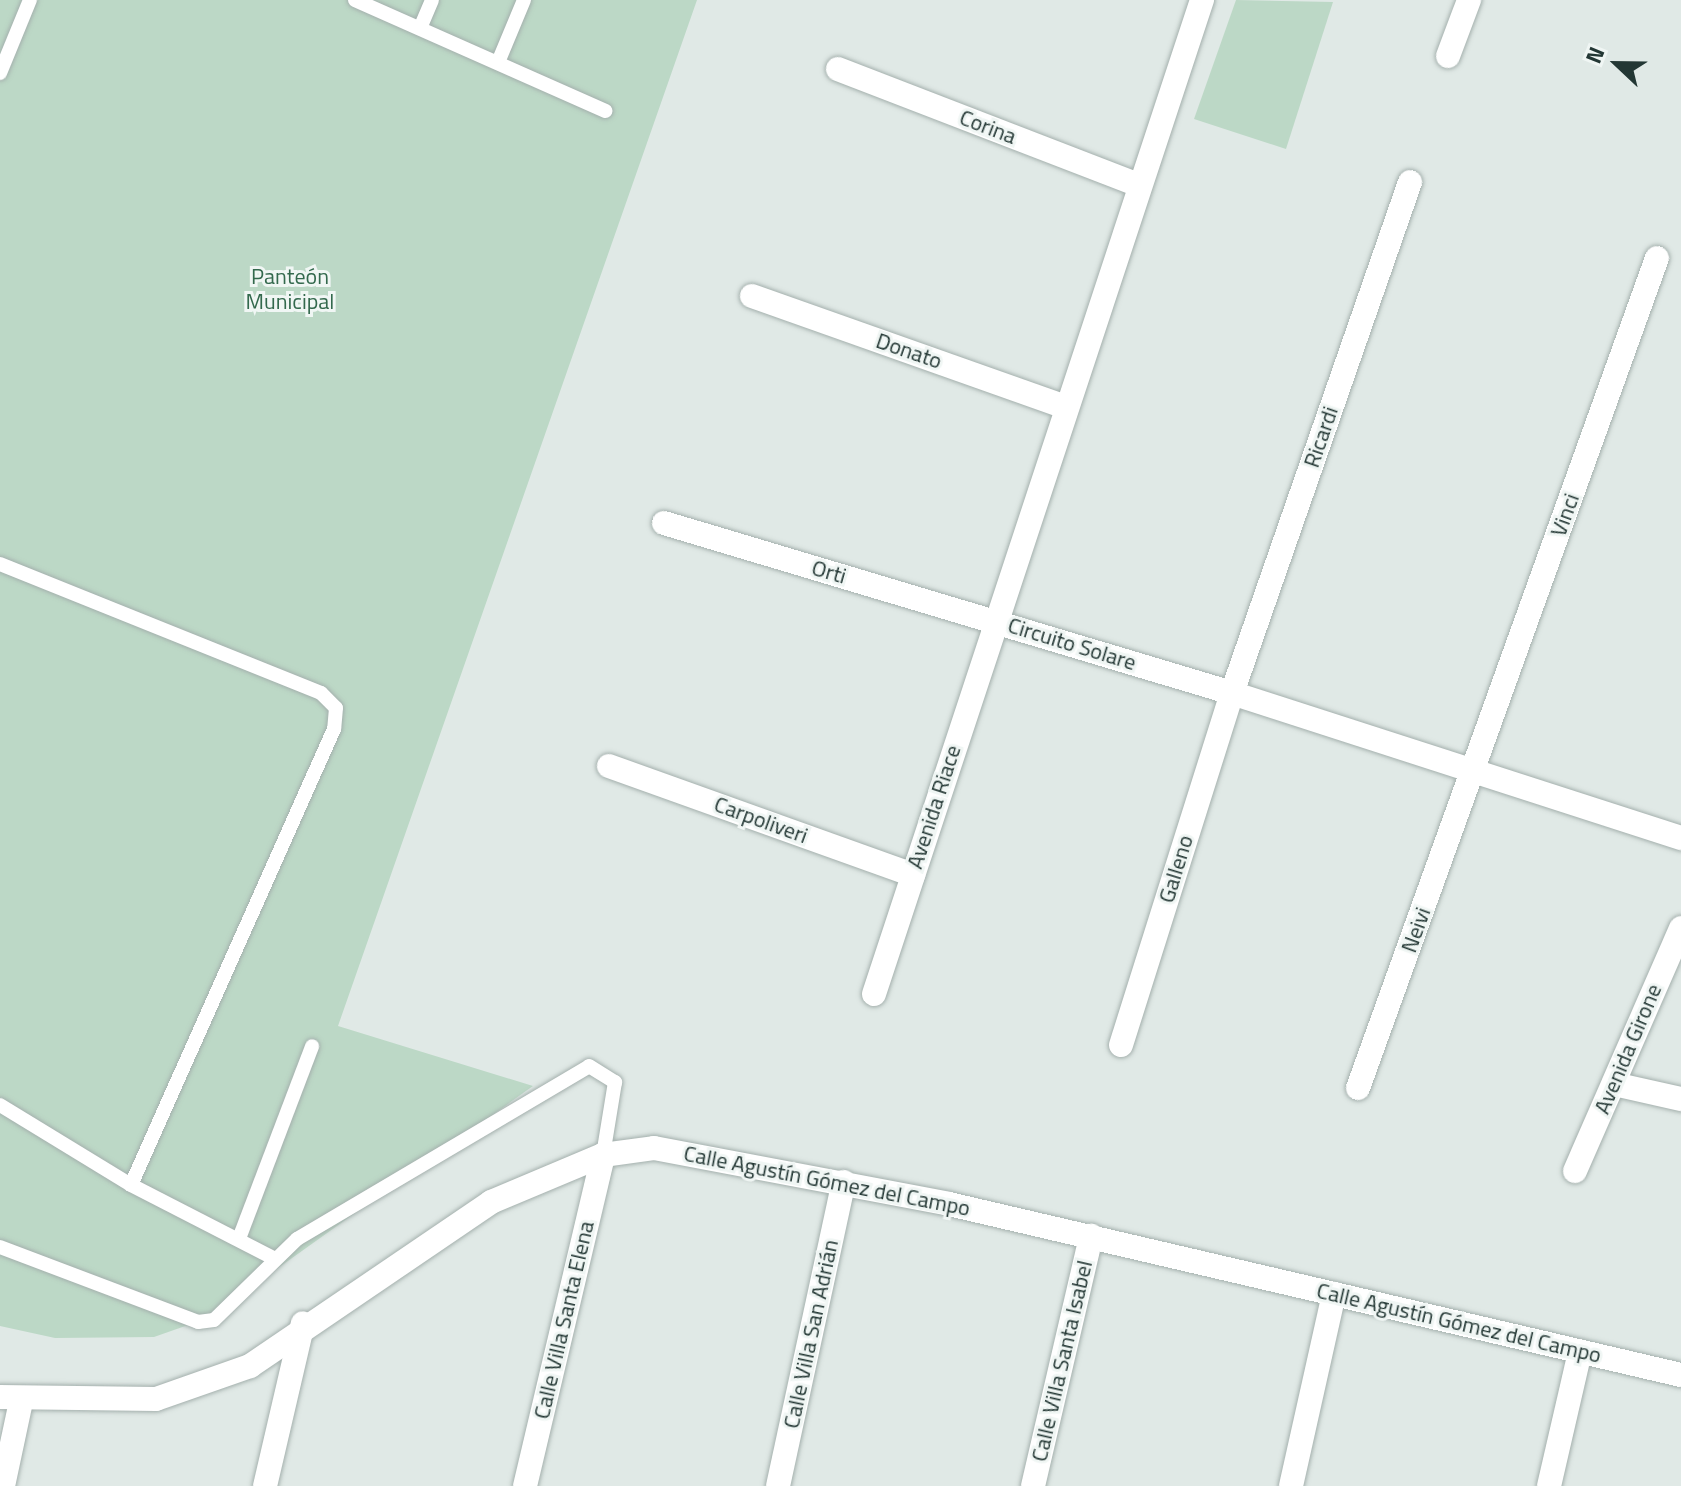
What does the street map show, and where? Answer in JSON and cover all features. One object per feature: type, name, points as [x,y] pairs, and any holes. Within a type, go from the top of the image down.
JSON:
[{"type":"street","name":"Circuito Solare","points":[[1202,0],[995,621],[1232,693],[1681,838]]},
{"type":"street","points":[[1448,56],[1469,0]]},
{"type":"street","name":"Corina","points":[[838,69],[1139,185]]},
{"type":"street","name":"Ricardi","points":[[1232,693],[1410,182]]},
{"type":"street","name":"Vinci","points":[[1473,773],[1657,258]]},
{"type":"street","name":"Donato","points":[[752,296],[1066,407]]},
{"type":"street","name":"Orti","points":[[664,523],[995,621]]},
{"type":"street","name":"Avenida Riace","points":[[874,994],[995,621]]},
{"type":"street","name":"Galleno","points":[[1121,1045],[1232,693]]},
{"type":"street","name":"Carpoliveri","points":[[609,766],[913,875]]},
{"type":"street","name":"Neivi","points":[[1358,1088],[1473,773]]},
{"type":"street","name":"Avenida Girone","points":[[1575,1171],[1681,928]]},
{"type":"street","points":[[1614,1084],[1681,1099]]},
{"type":"street","name":"Calle Agustín Gómez del Campo","points":[[11,1399],[156,1399],[250,1366],[303,1323],[491,1202],[603,1155],[654,1148],[844,1182],[1091,1236],[1681,1375]]},
{"type":"street","name":"Calle Villa Santa Elena","points":[[525,1486],[603,1155]]},
{"type":"street","name":"Calle Villa San Adrián","points":[[778,1486],[844,1182]]},
{"type":"street","name":"Calle Villa Santa Isabel","points":[[1033,1486],[1091,1236]]},
{"type":"street","points":[[1291,1486],[1334,1294]]},
{"type":"street","points":[[265,1486],[303,1323]]},
{"type":"street","points":[[1549,1486],[1580,1352]]},
{"type":"street","points":[[3,1486],[11,1399]]},
{"type":"lane","points":[[0,73],[30,0]]},
{"type":"lane","points":[[355,0],[499,60],[605,111]]},
{"type":"lane","points":[[421,26],[432,0]]},
{"type":"lane","points":[[499,60],[524,0]]},
{"type":"lane","points":[[0,564],[321,693],[336,708],[334,729],[131,1185]]},
{"type":"lane","points":[[240,1236],[312,1046]]},
{"type":"lane","points":[[0,1247],[198,1322],[214,1320],[273,1258],[589,1066],[615,1082],[603,1155]]},
{"type":"lane","points":[[0,1105],[131,1185],[240,1236],[273,1258]]},
{"type":"green space","name":"Panteón Municipal","points":[[0,0],[697,0],[338,1026],[533,1086],[208,1318],[154,1337],[55,1338],[0,1326]]},
{"type":"green space","points":[[1236,0],[1333,2],[1286,149],[1194,119]]}]
